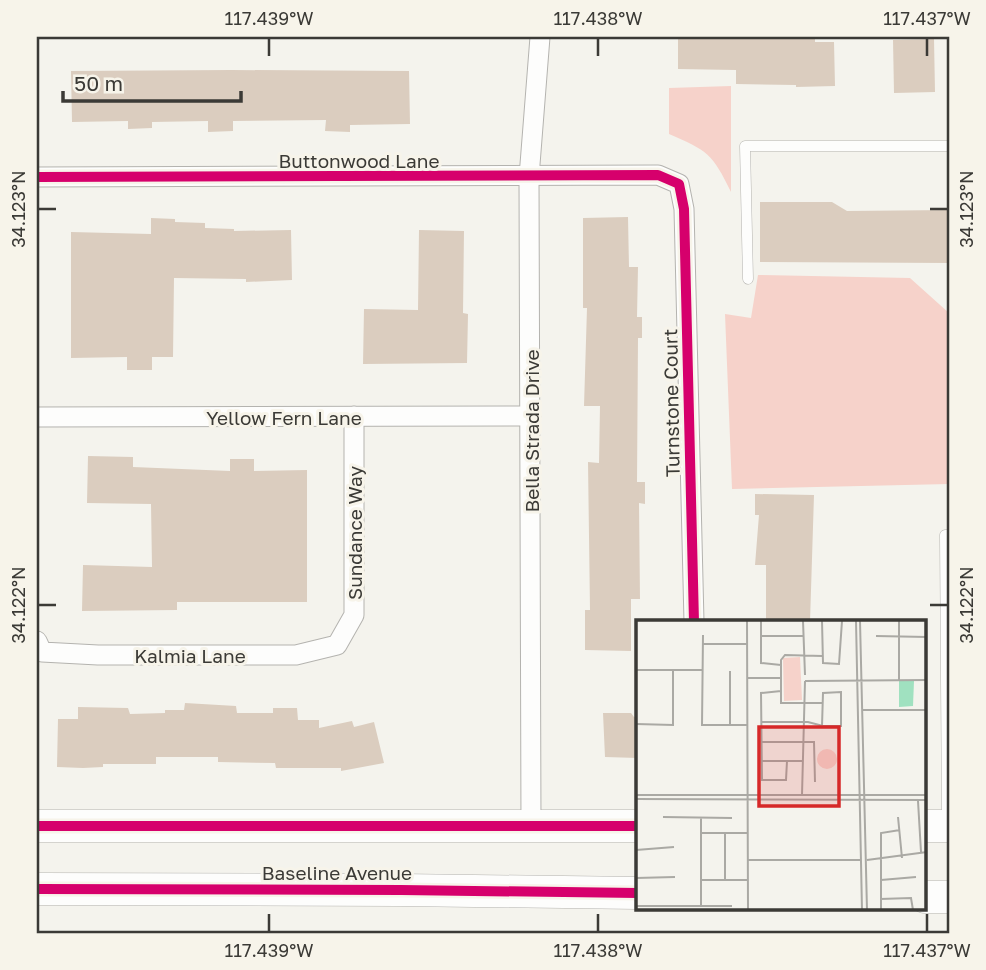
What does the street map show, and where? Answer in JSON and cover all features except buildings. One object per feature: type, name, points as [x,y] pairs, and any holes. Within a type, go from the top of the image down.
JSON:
[{"type":"main road","points":[[37,826],[636,826]]},
{"type":"main road","name":"Baseline Avenue","points":[[37,889],[636,893]]},
{"type":"main road","points":[[926,897],[949,897]]},
{"type":"street","name":"Bella Strada Drive","points":[[531,826],[529,177],[540,37]]},
{"type":"street","name":"Buttonwood Lane","points":[[37,177],[658,176],[679,184]]},
{"type":"street","name":"Turnstone Court","points":[[679,184],[684,209],[694,620]]},
{"type":"street","name":"Sundance Way","points":[[337,645],[354,615],[354,416]]},
{"type":"street","name":"Yellow Fern Lane","points":[[37,417],[531,416]]},
{"type":"street","name":"Kalmia Lane","points":[[39,646],[98,655],[296,655],[337,645]]},
{"type":"lane","points":[[748,279],[745,146],[949,146]]},
{"type":"lane","points":[[940,826],[945,535],[949,535]]},
{"type":"shaded area","points":[[731,86],[731,192],[708,155],[669,134],[669,88]]},
{"type":"shaded area","points":[[758,275],[910,278],[949,313],[949,484],[732,489],[725,314],[751,318]]},
{"type":"cycle path","points":[[37,177],[658,175],[679,184],[684,209],[694,620]]},
{"type":"cycle path","points":[[37,826],[636,826]]},
{"type":"cycle path","points":[[37,889],[636,893]]}]
